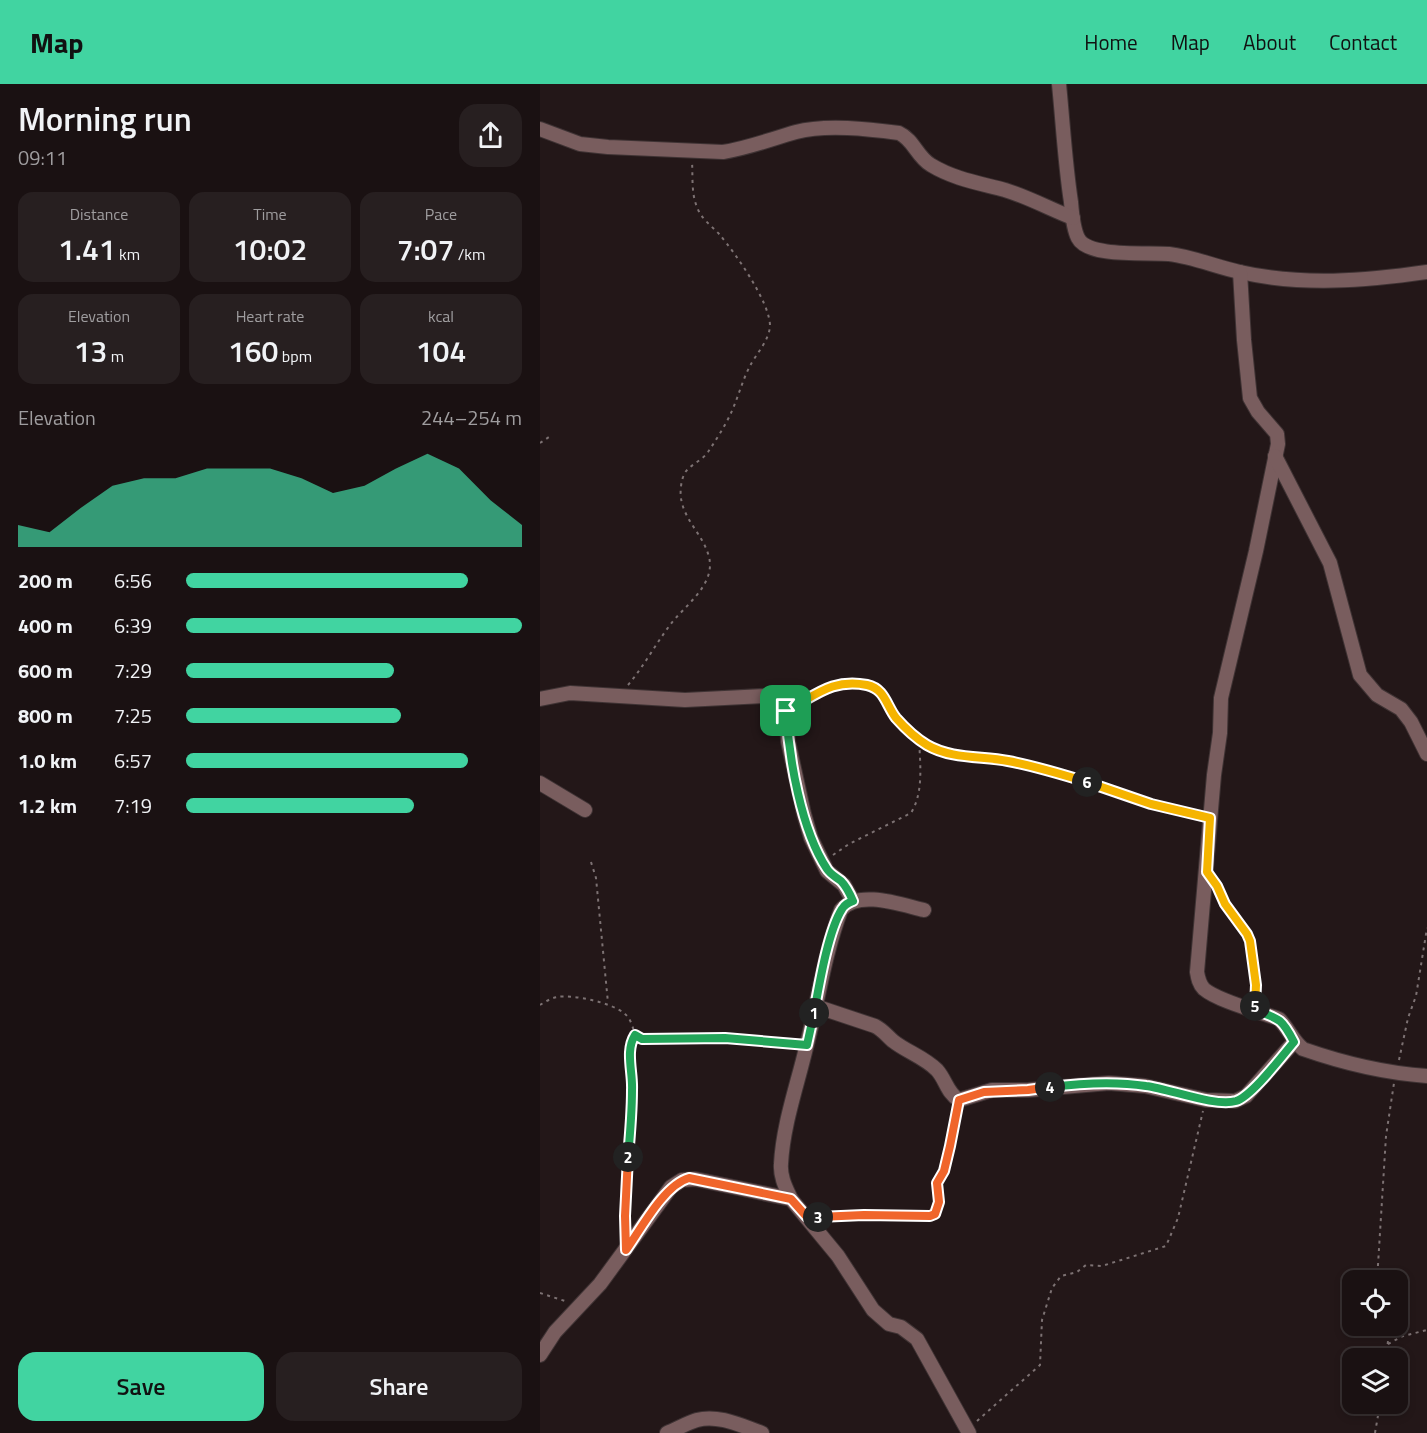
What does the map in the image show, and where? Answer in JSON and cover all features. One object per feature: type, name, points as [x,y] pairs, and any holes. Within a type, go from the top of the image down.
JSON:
[{"type":"street","points":[[1059,84],[1073,218],[1078,240],[1085,246],[1094,250],[1172,254],[1240,273],[1286,280],[1379,278],[1427,272]]},
{"type":"street","points":[[540,129],[580,144],[723,152],[798,132],[843,129],[899,133],[908,137],[930,165],[965,181],[1006,191],[1073,218]]},
{"type":"street","points":[[1240,273],[1250,398],[1278,434],[1278,444],[1221,698],[1220,733],[1210,818],[1197,972],[1199,981],[1203,988],[1214,995],[1279,1019],[1287,1026],[1294,1042],[1303,1049],[1396,1074],[1427,1076]]},
{"type":"street","points":[[1275,456],[1330,563],[1360,675],[1377,695],[1401,709],[1411,722],[1427,754]]},
{"type":"street","points":[[540,699],[570,693],[685,700],[781,695],[784,697],[788,741],[811,838],[827,871],[844,885],[853,901]]},
{"type":"street","points":[[540,783],[585,810]]},
{"type":"street","points":[[924,910],[871,900],[846,903],[841,910],[833,930],[789,1112],[781,1165],[782,1177],[791,1199],[838,1256],[873,1310],[889,1324],[902,1327],[917,1339],[968,1431]]},
{"type":"street","points":[[815,1006],[884,1031],[893,1041],[930,1064],[939,1073],[948,1091],[959,1100],[992,1090],[1028,1090],[1109,1083],[1145,1086],[1206,1100],[1235,1101],[1246,1096],[1294,1042]]},
{"type":"street","points":[[540,1355],[555,1332],[600,1284],[665,1195],[682,1180],[695,1179],[791,1199]]},
{"type":"street","points":[[667,1433],[699,1419],[727,1421],[762,1433]]},
{"type":"path","points":[[619,695],[646,662],[670,624],[691,604],[708,575],[709,558],[706,548],[688,521],[683,506],[682,479],[686,471],[703,459],[721,431],[770,326],[766,309],[741,261],[701,216],[696,207],[691,150]]},
{"type":"path","points":[[540,443],[552,435]]},
{"type":"path","points":[[786,711],[831,686],[852,683],[867,685],[877,688],[897,719],[927,745],[947,753],[1007,761],[1056,772],[1151,804],[1210,818]]},
{"type":"path","points":[[823,862],[849,844],[911,813],[916,805],[920,789],[919,738]]},
{"type":"path","points":[[591,861],[596,878],[608,1003]]},
{"type":"path","points":[[1207,872],[1250,941],[1256,985],[1255,1010]]},
{"type":"path","points":[[1378,1270],[1386,1136],[1408,1018],[1416,996],[1427,928]]},
{"type":"path","points":[[540,1005],[561,996],[608,1003],[626,1014],[635,1035],[642,1039],[725,1038],[807,1045]]},
{"type":"path","points":[[626,1250],[625,1216],[632,1089],[630,1049],[635,1035]]},
{"type":"path","points":[[807,1217],[930,1216],[935,1214],[939,1202],[937,1183],[944,1171],[959,1100]]},
{"type":"path","points":[[968,1431],[1040,1365],[1042,1320],[1052,1288],[1061,1276],[1077,1272],[1086,1265],[1102,1266],[1157,1250],[1169,1242],[1178,1218],[1206,1100]]},
{"type":"path","points":[[540,1293],[567,1301],[576,1310]]},
{"type":"path","points":[[1388,1344],[1403,1336],[1427,1330]]},
{"type":"path","points":[[1387,1348],[1388,1336]]},
{"type":"path","points":[[1375,1433],[1378,1414]]},
{"type":"route","points":[[852,683],[867,685],[877,688],[897,719],[909,730],[927,745],[947,753],[1007,761],[1056,772],[1174,811],[1210,818],[1207,872],[1250,941],[1256,985],[1255,1010],[1279,1019],[1287,1026],[1294,1042],[1246,1096],[1235,1101],[1206,1100],[1163,1089],[1124,1083],[1010,1091],[992,1090],[959,1100],[944,1171],[937,1183],[938,1210],[930,1216],[807,1217],[791,1199],[689,1178],[671,1188],[626,1250],[625,1216],[632,1089],[630,1049],[635,1035],[642,1039],[725,1038],[807,1045],[833,930],[841,910],[846,903],[853,901],[841,881],[827,871],[811,838],[788,741],[786,711],[831,686],[852,683]]}]
